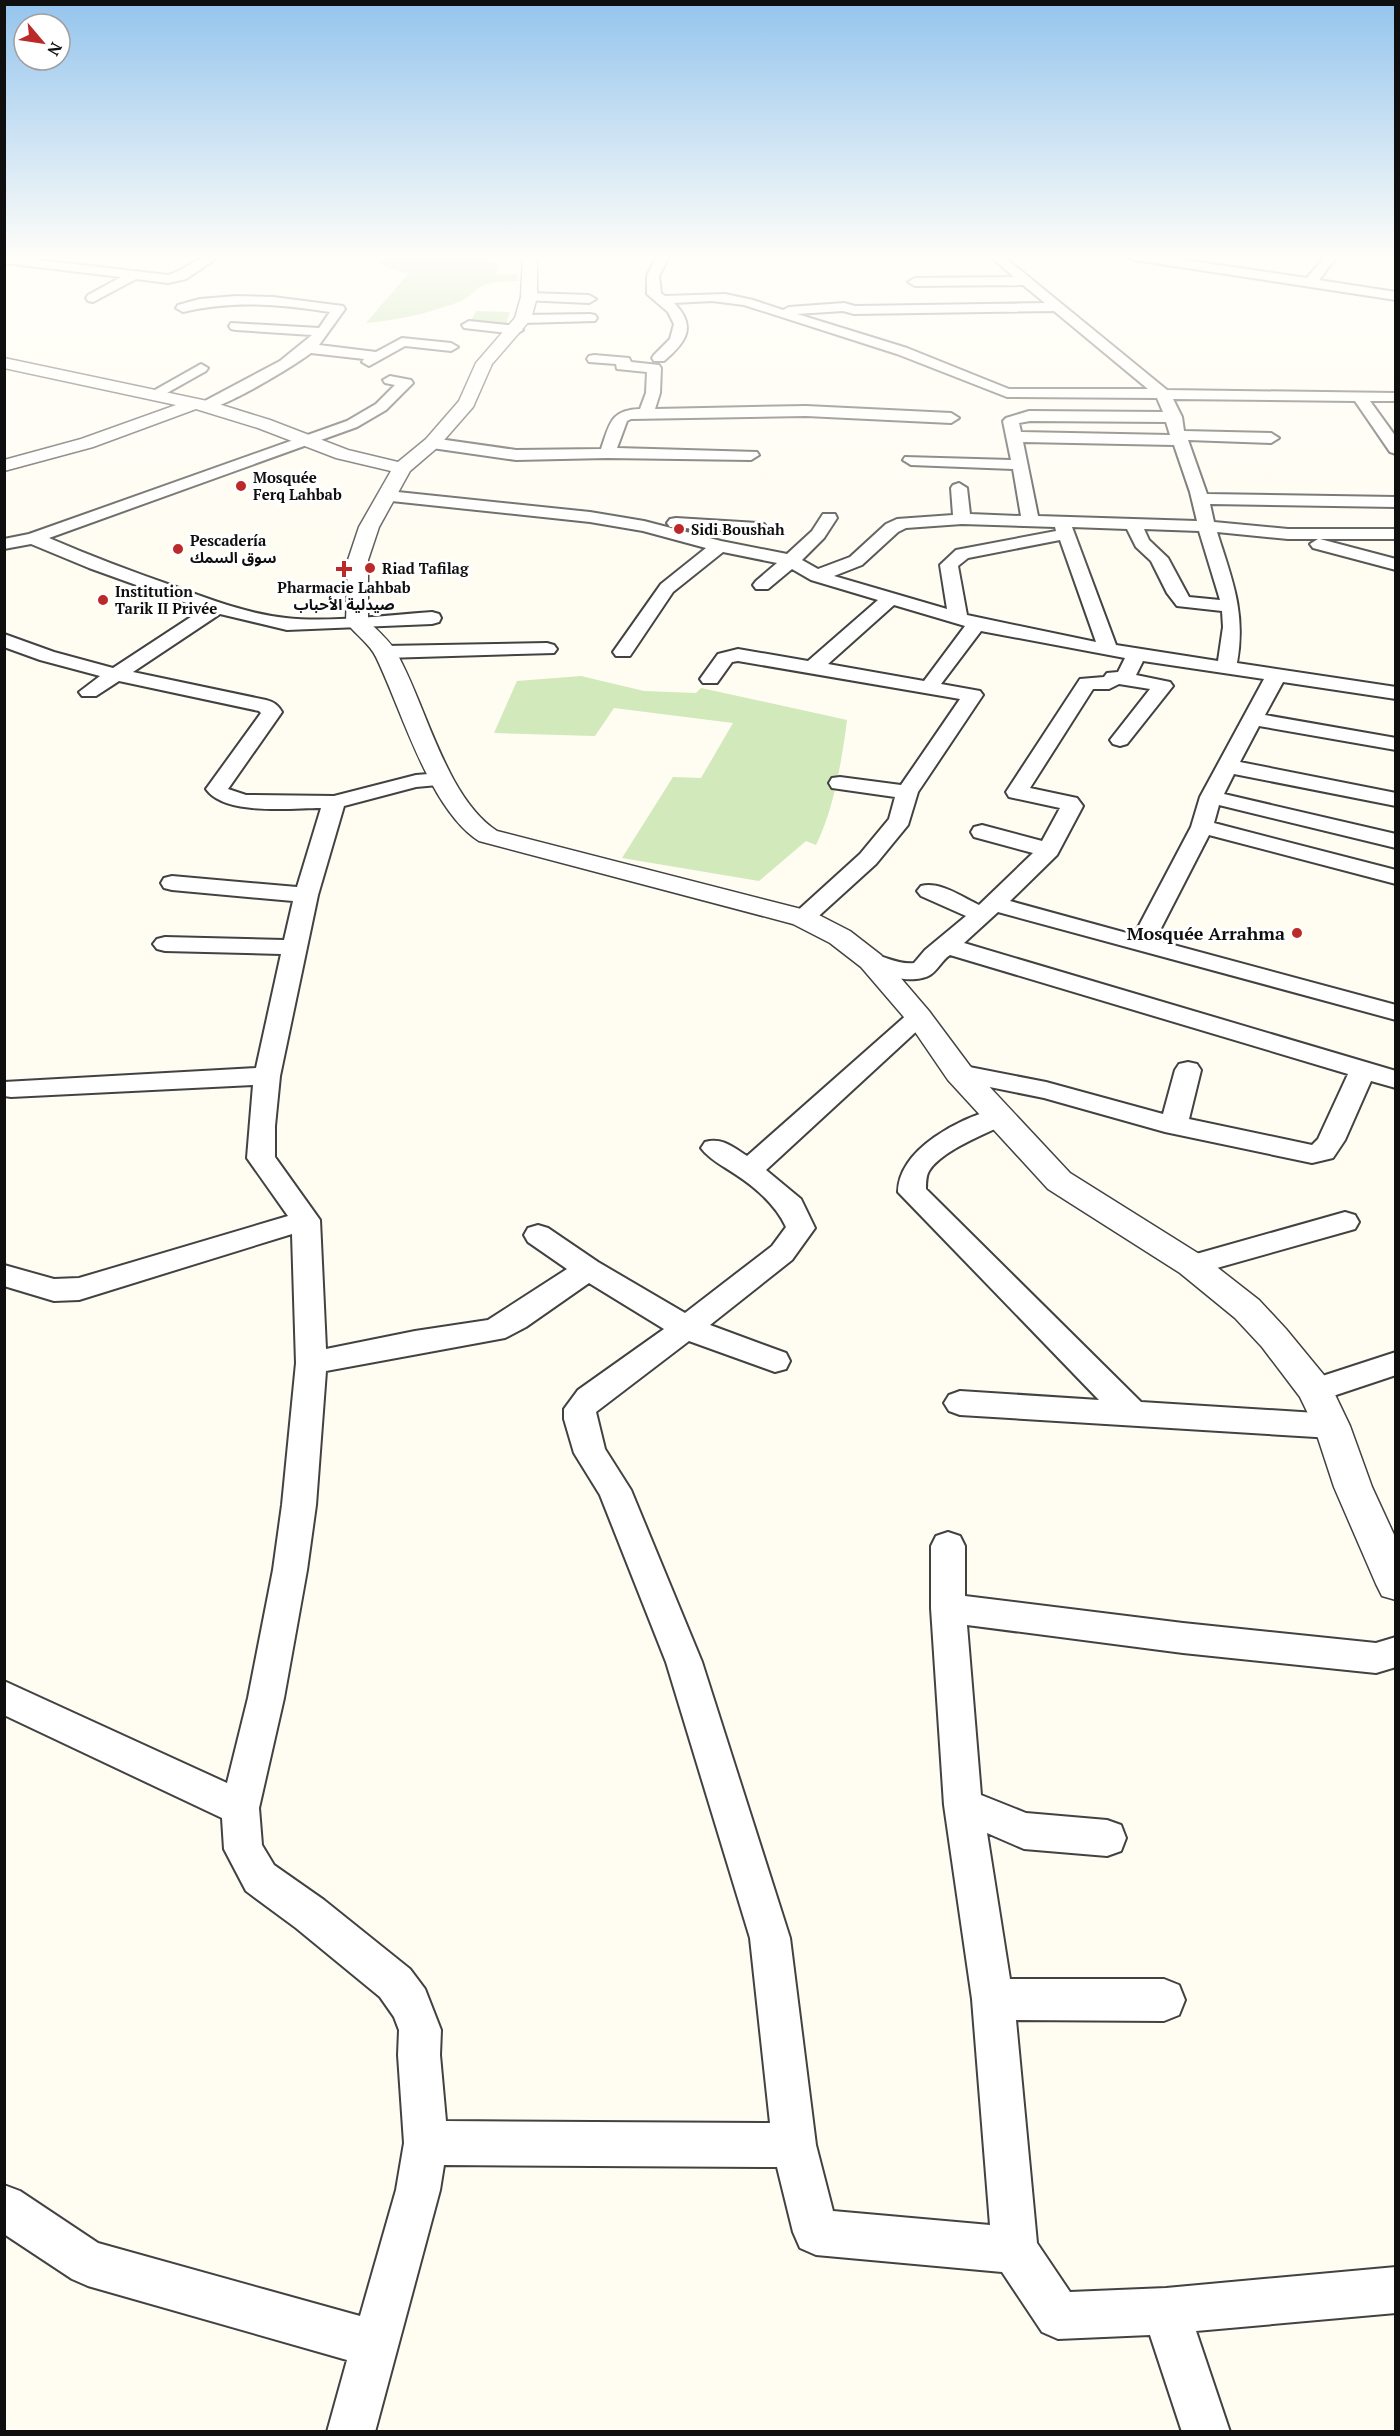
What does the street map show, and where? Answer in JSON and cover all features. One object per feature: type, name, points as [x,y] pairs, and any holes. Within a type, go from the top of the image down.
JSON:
[{"type":"street","points":[[35,370],[200,405],[342,454],[402,468]]},
{"type":"street","points":[[153,395],[198,370]]},
{"type":"street","points":[[4,466],[87,444],[200,405],[272,370]]},
{"type":"street","points":[[481,370],[467,403],[432,443],[402,468],[369,527],[358,560],[357,622],[385,652],[441,779],[474,827],[488,836],[803,918],[840,937],[871,961],[919,1017],[959,1073],[1059,1181],[1192,1265],[1247,1310],[1274,1338],[1315,1390],[1332,1426],[1353,1487],[1394,1575]]},
{"type":"street","points":[[646,414],[652,393],[654,370]]},
{"type":"street","points":[[946,370],[1007,393],[1395,397]]},
{"type":"street","points":[[1134,370],[1163,394],[1174,417],[1202,499],[1206,526],[1226,583],[1231,606],[1233,640],[1227,667]]},
{"type":"street","points":[[4,544],[33,538],[352,424],[381,407],[406,383],[390,380]]},
{"type":"street","points":[[1360,397],[1395,449]]},
{"type":"street","points":[[781,413],[810,399]]},
{"type":"street","points":[[607,453],[622,417],[646,414],[806,411],[951,418]]},
{"type":"street","points":[[1031,521],[1011,421],[1022,416],[1174,417]]},
{"type":"street","points":[[1016,437],[1182,443],[1271,438]]},
{"type":"street","points":[[432,443],[516,455],[607,453],[751,455]]},
{"type":"street","points":[[1129,455],[1182,443]]},
{"type":"street","points":[[559,472],[569,455]]},
{"type":"street","points":[[911,460],[1020,465]]},
{"type":"street","points":[[959,488],[962,519]]},
{"type":"street","points":[[388,496],[590,517],[644,526],[719,546],[789,560],[817,576],[967,622],[1108,650],[1395,693]]},
{"type":"street","points":[[1202,499],[1395,502]]},
{"type":"street","points":[[762,585],[817,538],[829,518]]},
{"type":"street","points":[[817,576],[856,561],[892,528],[903,523],[962,519],[1031,521],[1063,528]]},
{"type":"street","points":[[644,526],[687,522],[758,528]]},
{"type":"street","points":[[1133,524],[1142,543],[1159,558],[1176,593],[1183,602],[1231,606]]},
{"type":"street","points":[[929,687],[967,622],[949,565],[962,554],[1063,528],[1133,524],[1206,526],[1288,534],[1395,534]]},
{"type":"street","points":[[1063,528],[1108,650]]},
{"type":"street","points":[[1288,534],[1395,565]]},
{"type":"street","points":[[33,538],[95,564],[217,608],[287,624],[432,618]]},
{"type":"street","points":[[623,652],[667,588],[719,546]]},
{"type":"street","points":[[812,668],[890,599]]},
{"type":"street","points":[[88,692],[217,608]]},
{"type":"street","points":[[4,640],[47,656],[115,674],[259,703],[270,708],[272,712],[217,789],[224,796],[244,801],[334,802],[416,781],[441,779]]},
{"type":"street","points":[[385,652],[547,649]]},
{"type":"street","points":[[1125,679],[1136,654]]},
{"type":"street","points":[[710,679],[725,658],[733,655],[929,687],[968,694],[973,698],[907,792],[900,820],[868,859],[803,918]]},
{"type":"street","points":[[1141,945],[1202,827],[1211,797],[1277,674]]},
{"type":"street","points":[[871,961],[897,972],[921,970],[934,955],[988,909],[1050,850],[1072,806],[1069,803],[1017,792],[1087,683],[1109,683],[1114,677],[1163,686],[1120,740]]},
{"type":"street","points":[[1252,719],[1395,744]]},
{"type":"street","points":[[1228,766],[1395,800]]},
{"type":"street","points":[[840,783],[907,792]]},
{"type":"street","points":[[1211,797],[1395,841]]},
{"type":"street","points":[[334,802],[306,895],[267,1076],[262,1126],[261,1158],[306,1220],[311,1363],[299,1505],[290,1570],[266,1698],[240,1808],[243,1849],[260,1878],[310,1914],[395,1983],[410,2004],[420,2030],[419,2055],[426,2143],[418,2190],[351,2432]]},
{"type":"street","points":[[1202,827],[1395,877]]},
{"type":"street","points":[[982,832],[1050,850]]},
{"type":"street","points":[[172,883],[306,895]]},
{"type":"street","points":[[929,891],[988,909],[1141,945],[1395,1013]]},
{"type":"street","points":[[165,944],[295,946]]},
{"type":"street","points":[[947,946],[1395,1080]]},
{"type":"street","points":[[749,1170],[919,1017]]},
{"type":"street","points":[[1174,1124],[1188,1070]]},
{"type":"street","points":[[959,1073],[1046,1090],[1174,1124],[1312,1154],[1323,1152],[1331,1140],[1363,1071]]},
{"type":"street","points":[[11,1089],[267,1076]]},
{"type":"street","points":[[998,1117],[936,1150],[917,1167],[912,1177],[912,1192],[1131,1412]]},
{"type":"street","points":[[715,1148],[749,1170],[790,1206],[801,1228],[782,1253],[686,1328],[589,1398],[580,1409],[580,1419],[590,1453],[615,1490],[684,1662],[770,1938],[794,2145],[816,2232],[1015,2250]]},
{"type":"street","points":[[4,1275],[54,1290],[79,1289],[306,1220]]},
{"type":"street","points":[[1192,1265],[1345,1222]]},
{"type":"street","points":[[538,1235],[588,1269],[686,1328],[775,1361]]},
{"type":"street","points":[[311,1363],[415,1342],[494,1330],[515,1319],[588,1269]]},
{"type":"street","points":[[1315,1390],[1395,1363]]},
{"type":"street","points":[[960,1403],[1332,1426]]},
{"type":"street","points":[[948,1546],[948,1608],[963,1806],[993,1999],[1015,2250],[1058,2316],[1166,2311],[1395,2290]]},
{"type":"street","points":[[948,1608],[1183,1638],[1344,1655],[1376,1658],[1395,1652]]},
{"type":"street","points":[[4,1697],[240,1808]]},
{"type":"street","points":[[963,1806],[1024,1831],[1107,1838]]},
{"type":"street","points":[[993,1999],[1164,2000]]},
{"type":"street","points":[[426,2143],[794,2145]]},
{"type":"street","points":[[4,2207],[88,2264],[375,2344]]},
{"type":"street","points":[[1166,2311],[1206,2432]]},
{"type":"green space","points":[[581,676],[644,691],[696,693],[701,688],[847,720],[832,800],[816,845],[806,841],[759,881],[622,858],[673,777],[701,778],[733,723],[614,708],[595,736],[494,733],[517,681]]},
{"type":"place","name":"Mosquée Ferq Lahbab","points":[[241,486]]},
{"type":"place","name":"Sidi Boushah","points":[[679,529]]},
{"type":"place","name":"Pescadería سوق السمك","points":[[178,549]]},
{"type":"place","name":"Riad Tafilag","points":[[370,568]]},
{"type":"place","name":"Pharmacie Lahbab صيدلية الأحباب","points":[[344,569]]},
{"type":"place","name":"Institution Tarik II Privée","points":[[103,600]]},
{"type":"place","name":"Mosquée Arrahma","points":[[1297,933]]}]
